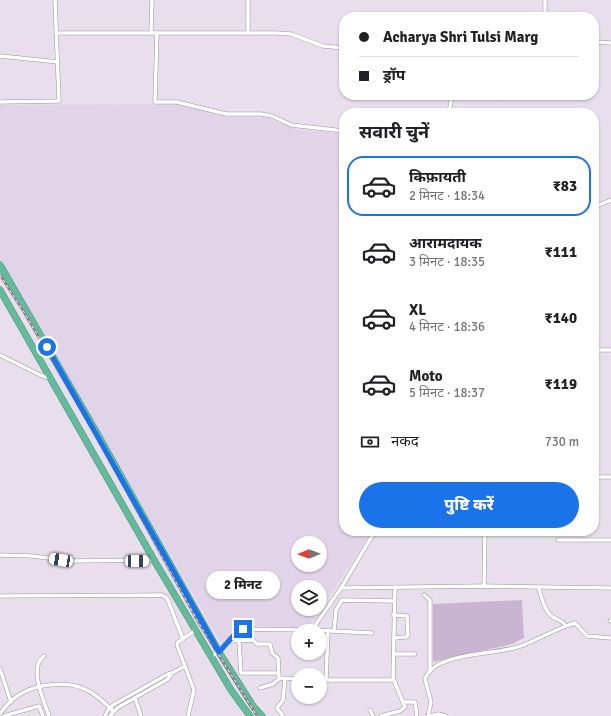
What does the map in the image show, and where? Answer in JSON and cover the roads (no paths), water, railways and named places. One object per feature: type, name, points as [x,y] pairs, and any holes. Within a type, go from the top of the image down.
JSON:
[{"type":"highway","points":[[0,265],[98,435],[219,652],[253,706],[262,716]]},
{"type":"highway","points":[[0,290],[154,560],[212,657],[250,716]]},
{"type":"highway","points":[[87,443],[98,435]]},
{"type":"street","points":[[0,102],[58,101],[55,0]]},
{"type":"street","points":[[151,32],[152,0]]},
{"type":"street","points":[[248,0],[248,33]]},
{"type":"street","points":[[545,0],[545,12]]},
{"type":"street","points":[[56,33],[157,32],[291,34],[323,46],[339,48]]},
{"type":"street","points":[[157,32],[155,102],[177,102],[226,114],[261,114],[272,116],[291,125],[339,130]]},
{"type":"street","points":[[599,42],[611,43]]},
{"type":"street","points":[[0,56],[58,62]]},
{"type":"street","points":[[599,205],[611,200]]},
{"type":"street","points":[[599,350],[611,350]]},
{"type":"street","points":[[0,355],[40,375],[50,378]]},
{"type":"street","points":[[599,477],[611,477]]},
{"type":"street","points":[[316,624],[341,588],[372,536]]},
{"type":"street","points":[[484,536],[484,586]]},
{"type":"street","points":[[558,540],[611,540]]},
{"type":"street","points":[[0,555],[32,556],[72,561],[154,560]]},
{"type":"street","points":[[341,588],[484,586],[611,588]]},
{"type":"street","points":[[381,716],[393,714],[404,709],[404,702],[393,680],[395,587]]},
{"type":"street","points":[[539,588],[550,614],[562,620],[566,626]]},
{"type":"street","points":[[0,596],[162,595],[167,598],[183,639]]},
{"type":"street","points":[[424,596],[430,600],[430,672]]},
{"type":"street","points":[[334,631],[336,610],[342,600],[394,601]]},
{"type":"street","points":[[394,615],[407,616],[408,635],[406,637],[394,638]]},
{"type":"street","points":[[446,716],[438,714],[429,716],[431,702],[425,679],[430,672],[440,664],[457,658],[520,646],[573,622],[587,636],[611,638]]},
{"type":"street","points":[[212,657],[243,629],[291,630]]},
{"type":"street","points":[[188,716],[194,690],[176,645],[196,630]]},
{"type":"street","points":[[326,668],[328,630],[372,633]]},
{"type":"street","points":[[230,642],[253,640],[257,644],[270,645],[272,653],[278,658],[278,673],[280,678]]},
{"type":"street","points":[[239,641],[241,673],[278,673]]},
{"type":"street","points":[[394,654],[415,654]]},
{"type":"street","points":[[44,656],[38,661],[36,667],[49,716]]},
{"type":"street","points":[[110,716],[114,711],[168,679],[172,674],[185,666]]},
{"type":"street","points":[[0,670],[11,702]]},
{"type":"street","points":[[105,716],[110,707],[168,674],[172,674]]},
{"type":"street","points":[[260,688],[272,684],[280,678],[291,679]]},
{"type":"street","points":[[283,716],[277,708],[283,700],[285,679]]},
{"type":"street","points":[[327,680],[393,680]]},
{"type":"street","points":[[0,686],[5,683]]},
{"type":"street","points":[[0,714],[11,702],[28,689],[59,683],[73,684],[94,694],[114,711]]},
{"type":"street","points":[[135,698],[141,716]]},
{"type":"street","points":[[404,702],[415,702],[417,716]]},
{"type":"street","points":[[0,707],[7,706]]},
{"type":"street","points":[[4,716],[39,706],[43,716]]},
{"type":"street","points":[[370,710],[373,716]]},
{"type":"railway","points":[[0,275],[24,312],[93,430],[197,620],[257,716]]}]
